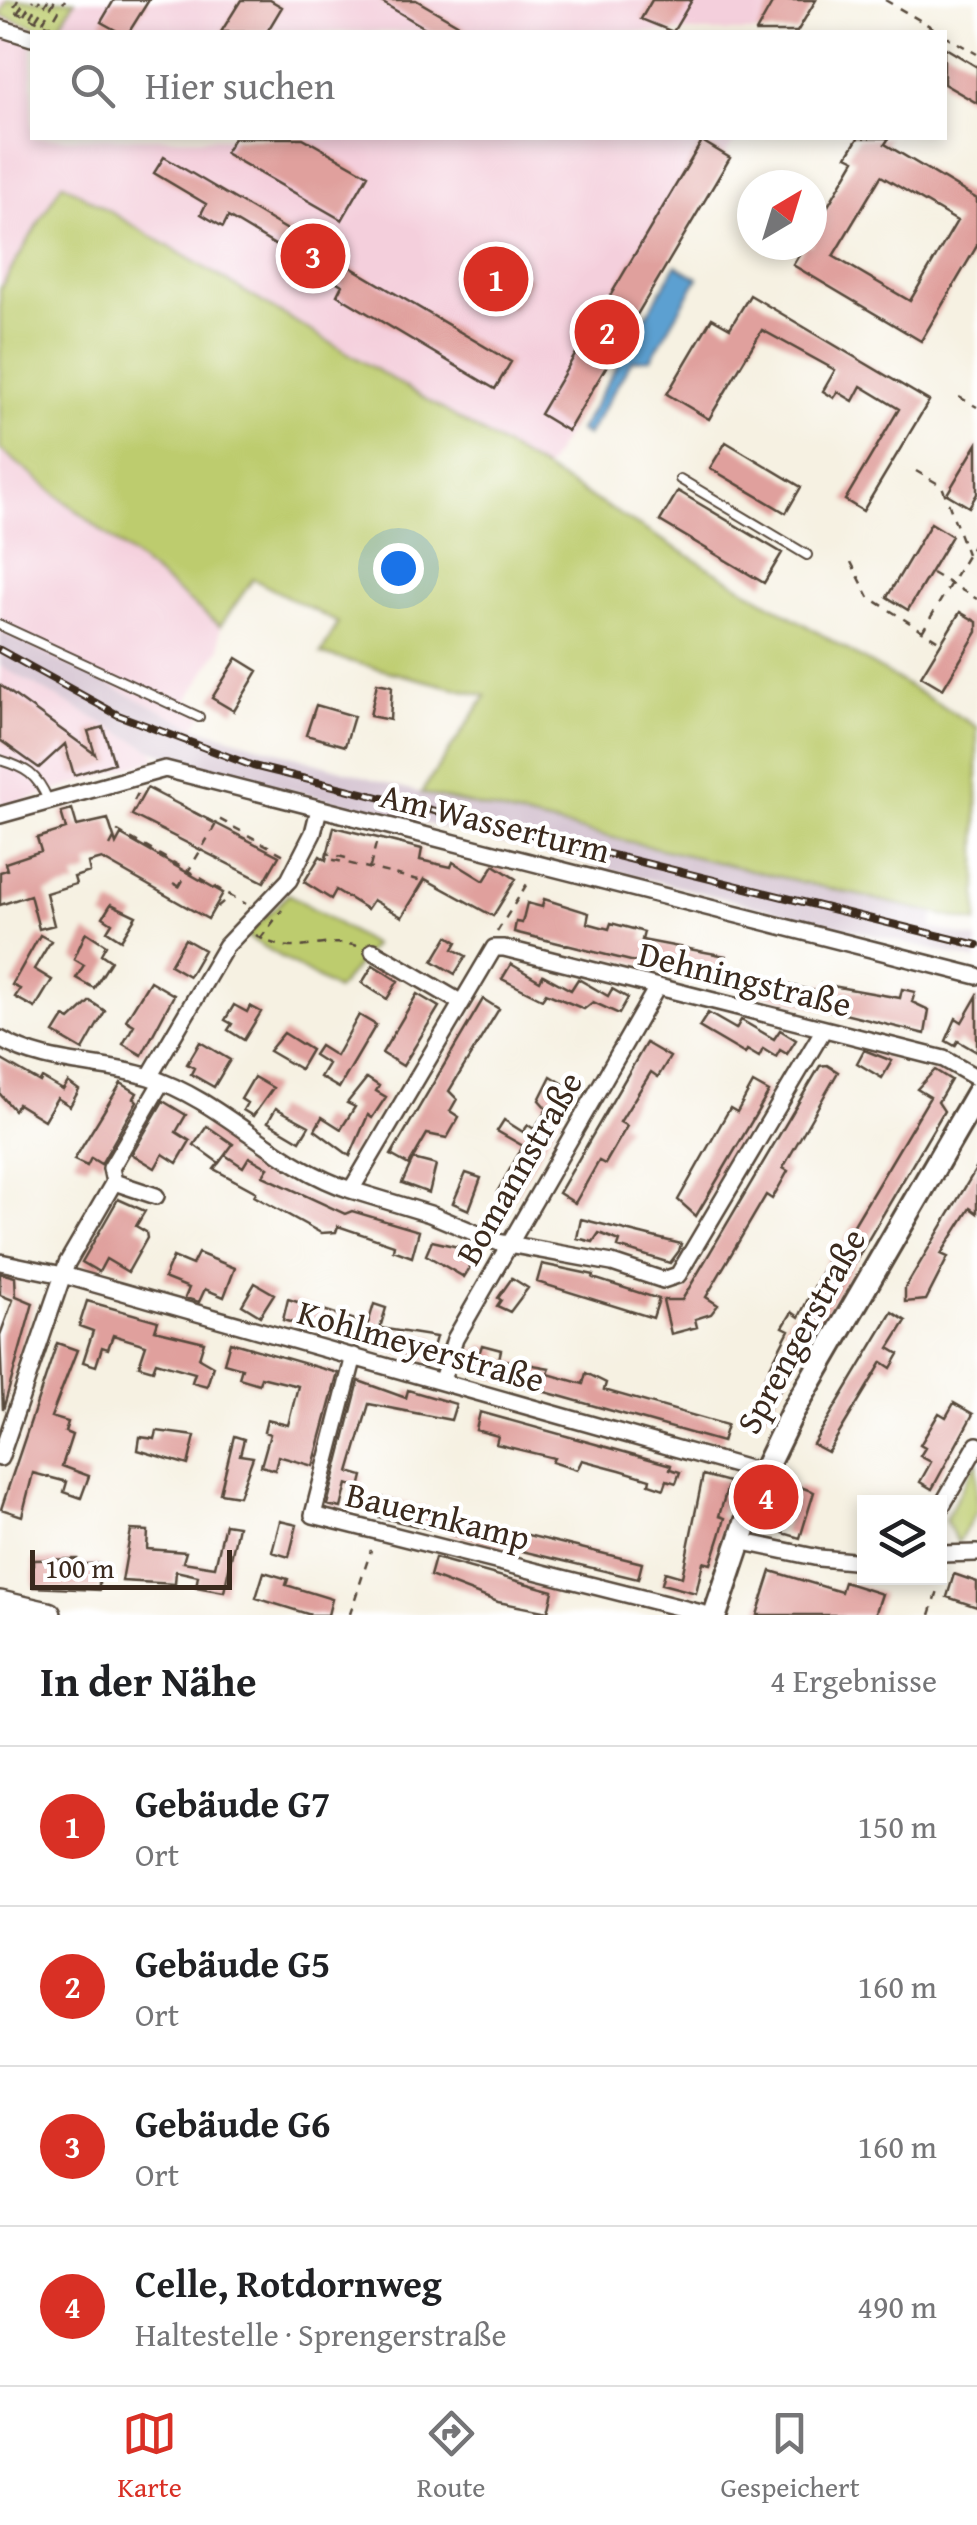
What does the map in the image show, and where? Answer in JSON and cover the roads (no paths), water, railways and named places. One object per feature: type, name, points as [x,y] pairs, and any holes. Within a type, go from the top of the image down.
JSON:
[{"type":"main road","points":[[0,1604],[48,1615]]},
{"type":"street","points":[[0,28],[30,37]]},
{"type":"street","name":"Am Wasserturm","points":[[0,815],[164,770],[977,976]]},
{"type":"street","points":[[0,1458],[3,1436],[63,1274],[114,1182],[111,1168],[226,946],[261,912],[298,864],[319,809]]},
{"type":"street","name":"Dehningstraße","points":[[460,1002],[494,948],[944,1059],[977,1078]]},
{"type":"street","points":[[351,1190],[460,1002],[374,951]]},
{"type":"street","name":"Bomannstraße","points":[[442,1380],[455,1338],[656,989]]},
{"type":"street","points":[[0,1039],[39,1058],[155,1080],[291,1163],[351,1190],[510,1245],[612,1263],[663,1280],[678,1274],[824,1028]]},
{"type":"street","name":"Sprengerstraße","points":[[712,1615],[763,1473],[793,1411],[977,1094]]},
{"type":"street","points":[[114,1182],[156,1196]]},
{"type":"street","name":"Kohlmeyerstraße","points":[[0,1262],[63,1274],[763,1473]]},
{"type":"street","name":"Bauernkamp","points":[[354,1356],[313,1515],[712,1615]]},
{"type":"street","points":[[947,1497],[977,1444]]},
{"type":"street","points":[[739,1542],[857,1561]]},
{"type":"street","points":[[947,1554],[977,1552]]},
{"type":"lane","points":[[680,479],[807,555]]},
{"type":"lane","points":[[0,625],[43,649],[199,717]]},
{"type":"lane","points":[[0,760],[25,768],[39,778],[48,800]]},
{"type":"water","points":[[676,265],[698,278],[651,359],[632,360],[587,436],[579,431]]},
{"type":"railway","points":[[0,650],[118,715],[253,766],[977,945]]},
{"type":"place","name":"Gebäude G6","points":[[313,256]]},
{"type":"place","name":"Gebäude G7","points":[[496,279]]},
{"type":"place","name":"Gebäude G5","points":[[607,332]]},
{"type":"place","name":"Celle, Rotdornweg","points":[[766,1497]]}]
